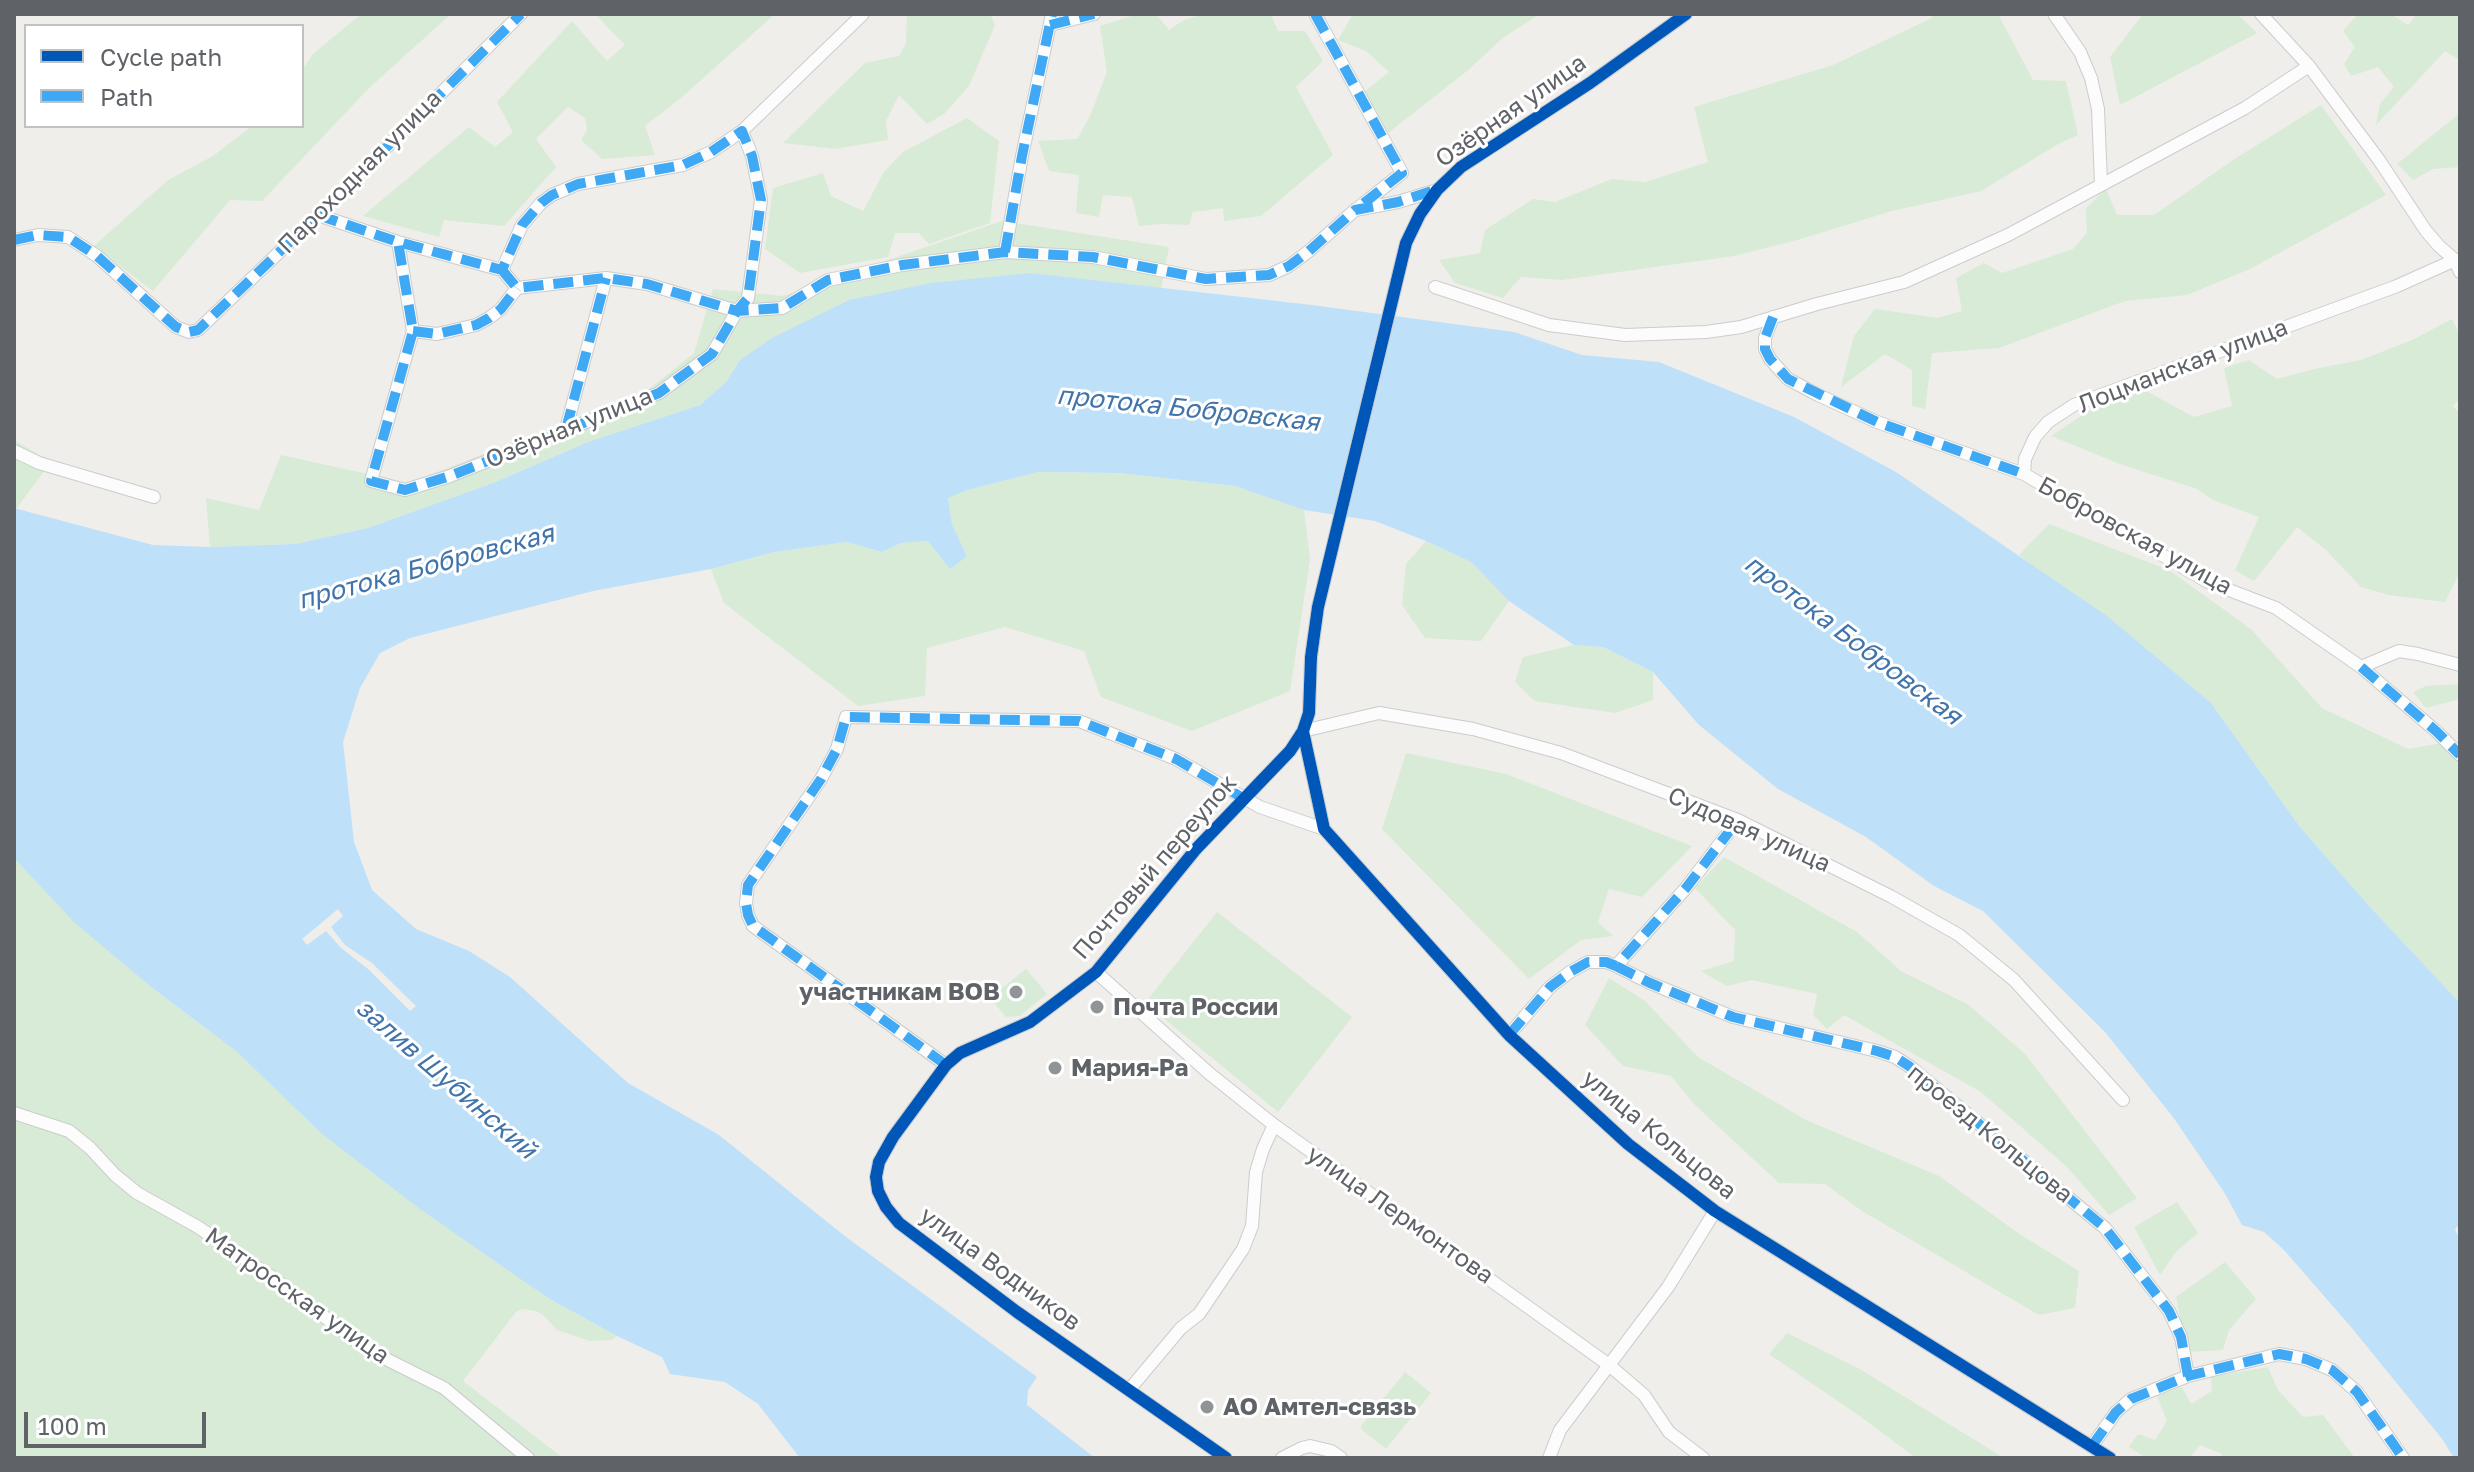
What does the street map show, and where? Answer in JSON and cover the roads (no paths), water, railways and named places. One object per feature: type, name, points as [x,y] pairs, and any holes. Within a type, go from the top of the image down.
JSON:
[{"type":"street","name":"Пароходная улица","points":[[14,240],[38,235],[68,237],[97,256],[176,327],[189,332],[198,330],[521,14]]},
{"type":"street","points":[[502,270],[522,225],[552,195],[578,184],[683,165],[711,152],[742,131],[863,14]]},
{"type":"street","points":[[1005,252],[1051,20],[1094,14]]},
{"type":"street","points":[[398,242],[413,331],[437,334],[476,325],[501,309],[517,288],[606,278],[647,284],[737,311],[782,308],[828,280],[902,265],[1005,252],[1093,257],[1206,279],[1269,275],[1289,266],[1309,251],[1402,173],[1315,14]]},
{"type":"street","name":"Озёрная улица","points":[[1303,731],[1309,713],[1311,657],[1318,607],[1406,243],[1420,214],[1437,190],[1461,167],[1590,83],[1686,14]]},
{"type":"street","points":[[2054,14],[2080,52],[2091,78],[2098,109],[2101,183]]},
{"type":"street","name":"Лоцманская улица","points":[[2024,474],[2025,459],[2035,437],[2048,422],[2074,405],[2458,264],[2426,231],[2379,160],[2309,66],[2261,14]]},
{"type":"street","points":[[1435,287],[1549,325],[1625,335],[1706,332],[1741,327],[1904,282],[2008,235],[2245,108],[2309,66]]},
{"type":"street","name":"Озёрная улица","points":[[413,331],[371,481],[405,490],[450,476],[659,393],[712,354],[748,298],[761,200],[752,156],[742,131]]},
{"type":"street","name":"Озёрная улица","points":[[1355,210],[1398,202],[1437,190]]},
{"type":"street","points":[[318,215],[398,242],[502,270],[517,288]]},
{"type":"street","points":[[566,429],[606,278]]},
{"type":"street","points":[[1773,317],[1765,338],[1765,349],[1788,379],[1877,422],[2024,474]]},
{"type":"street","points":[[14,451],[39,463],[154,497]]},
{"type":"street","name":"Бобровская улица","points":[[2024,474],[2208,582],[2276,608],[2361,667],[2460,755]]},
{"type":"street","points":[[2361,667],[2399,651],[2460,665]]},
{"type":"street","name":"Судовая улица","points":[[1303,731],[1379,713],[1473,729],[1561,753],[1738,820],[1892,897],[1959,935],[2014,980],[2123,1100]]},
{"type":"street","points":[[946,1065],[753,926],[748,915],[748,885],[821,779],[837,749],[846,717],[1079,721],[1176,759],[1260,807],[1324,829]]},
{"type":"street","name":"Почтовый переулок","points":[[946,1065],[960,1053],[1030,1022],[1096,972],[1196,849],[1290,751],[1303,731]]},
{"type":"street","name":"улица Кольцова","points":[[1303,731],[1324,829],[1509,1035],[1628,1144],[1715,1211],[2110,1458]]},
{"type":"street","points":[[1616,966],[1686,888],[1738,820]]},
{"type":"street","name":"проезд Кольцова","points":[[1509,1035],[1550,987],[1588,962],[1606,962],[1733,1017],[1895,1057],[2105,1228],[2169,1311],[2181,1337],[2188,1376]]},
{"type":"street","name":"улица Лермонтова","points":[[1096,972],[1210,1074],[1274,1125],[1609,1365],[1644,1395],[1669,1432],[1703,1458]]},
{"type":"street","name":"улица Водников","points":[[946,1065],[893,1137],[879,1162],[876,1177],[878,1191],[886,1207],[899,1223],[968,1275],[1226,1458]]},
{"type":"street","name":"Матросская улица","points":[[14,1113],[69,1131],[137,1193],[198,1227],[276,1280],[368,1350],[444,1388],[528,1458]]},
{"type":"street","points":[[1129,1390],[1181,1328],[1199,1314],[1243,1249],[1252,1226],[1256,1172],[1274,1125]]},
{"type":"street","points":[[1549,1458],[1560,1430],[1668,1287],[1715,1211]]},
{"type":"street","points":[[2092,1446],[2116,1412],[2131,1399],[2188,1376],[2279,1354],[2306,1359],[2332,1370],[2357,1392],[2403,1458]]},
{"type":"street","points":[[1282,1458],[1310,1446],[1331,1451],[1341,1458]]},
{"type":"water","points":[[1031,273],[1514,332],[1582,355],[1659,362],[1794,417],[1896,472],[2107,616],[2211,703],[2300,827],[2460,1003],[2460,1224],[2455,1229],[2460,1242],[2460,1458],[2454,1458],[2443,1440],[2351,1327],[2284,1250],[2264,1232],[2242,1225],[2224,1192],[2173,1117],[2105,1032],[1983,911],[1934,886],[1866,837],[1778,789],[1699,725],[1653,672],[1603,647],[1574,645],[1509,601],[1471,562],[1375,521],[1304,510],[1235,486],[1119,473],[1038,472],[967,490],[948,498],[952,524],[967,556],[950,569],[928,541],[901,543],[882,552],[847,542],[774,552],[711,569],[593,591],[410,638],[380,653],[360,688],[343,742],[354,842],[372,890],[416,929],[469,951],[510,977],[628,1083],[719,1135],[846,1237],[1037,1377],[1028,1390],[1027,1405],[1095,1458],[800,1458],[758,1404],[725,1382],[670,1374],[662,1357],[548,1298],[420,1209],[322,1134],[237,1052],[150,986],[75,923],[14,858],[14,508],[153,545],[210,547],[295,544],[368,528],[493,483],[588,442],[700,405],[726,382],[740,360],[772,338],[849,300],[931,283]]},
{"type":"place","name":"участникам ВОВ","points":[[1016,992]]},
{"type":"place","name":"Почта России","points":[[1097,1007]]},
{"type":"place","name":"Мария-Ра","points":[[1055,1068]]},
{"type":"place","name":"АО Амтел-связь","points":[[1207,1407]]},
{"type":"water label","name":"протока Бобровская","points":[[1188,409]]},
{"type":"water label","name":"протока Бобровская","points":[[426,567]]},
{"type":"water label","name":"протока Бобровская","points":[[1853,640]]},
{"type":"water label","name":"залив Шубинский","points":[[446,1079]]}]
